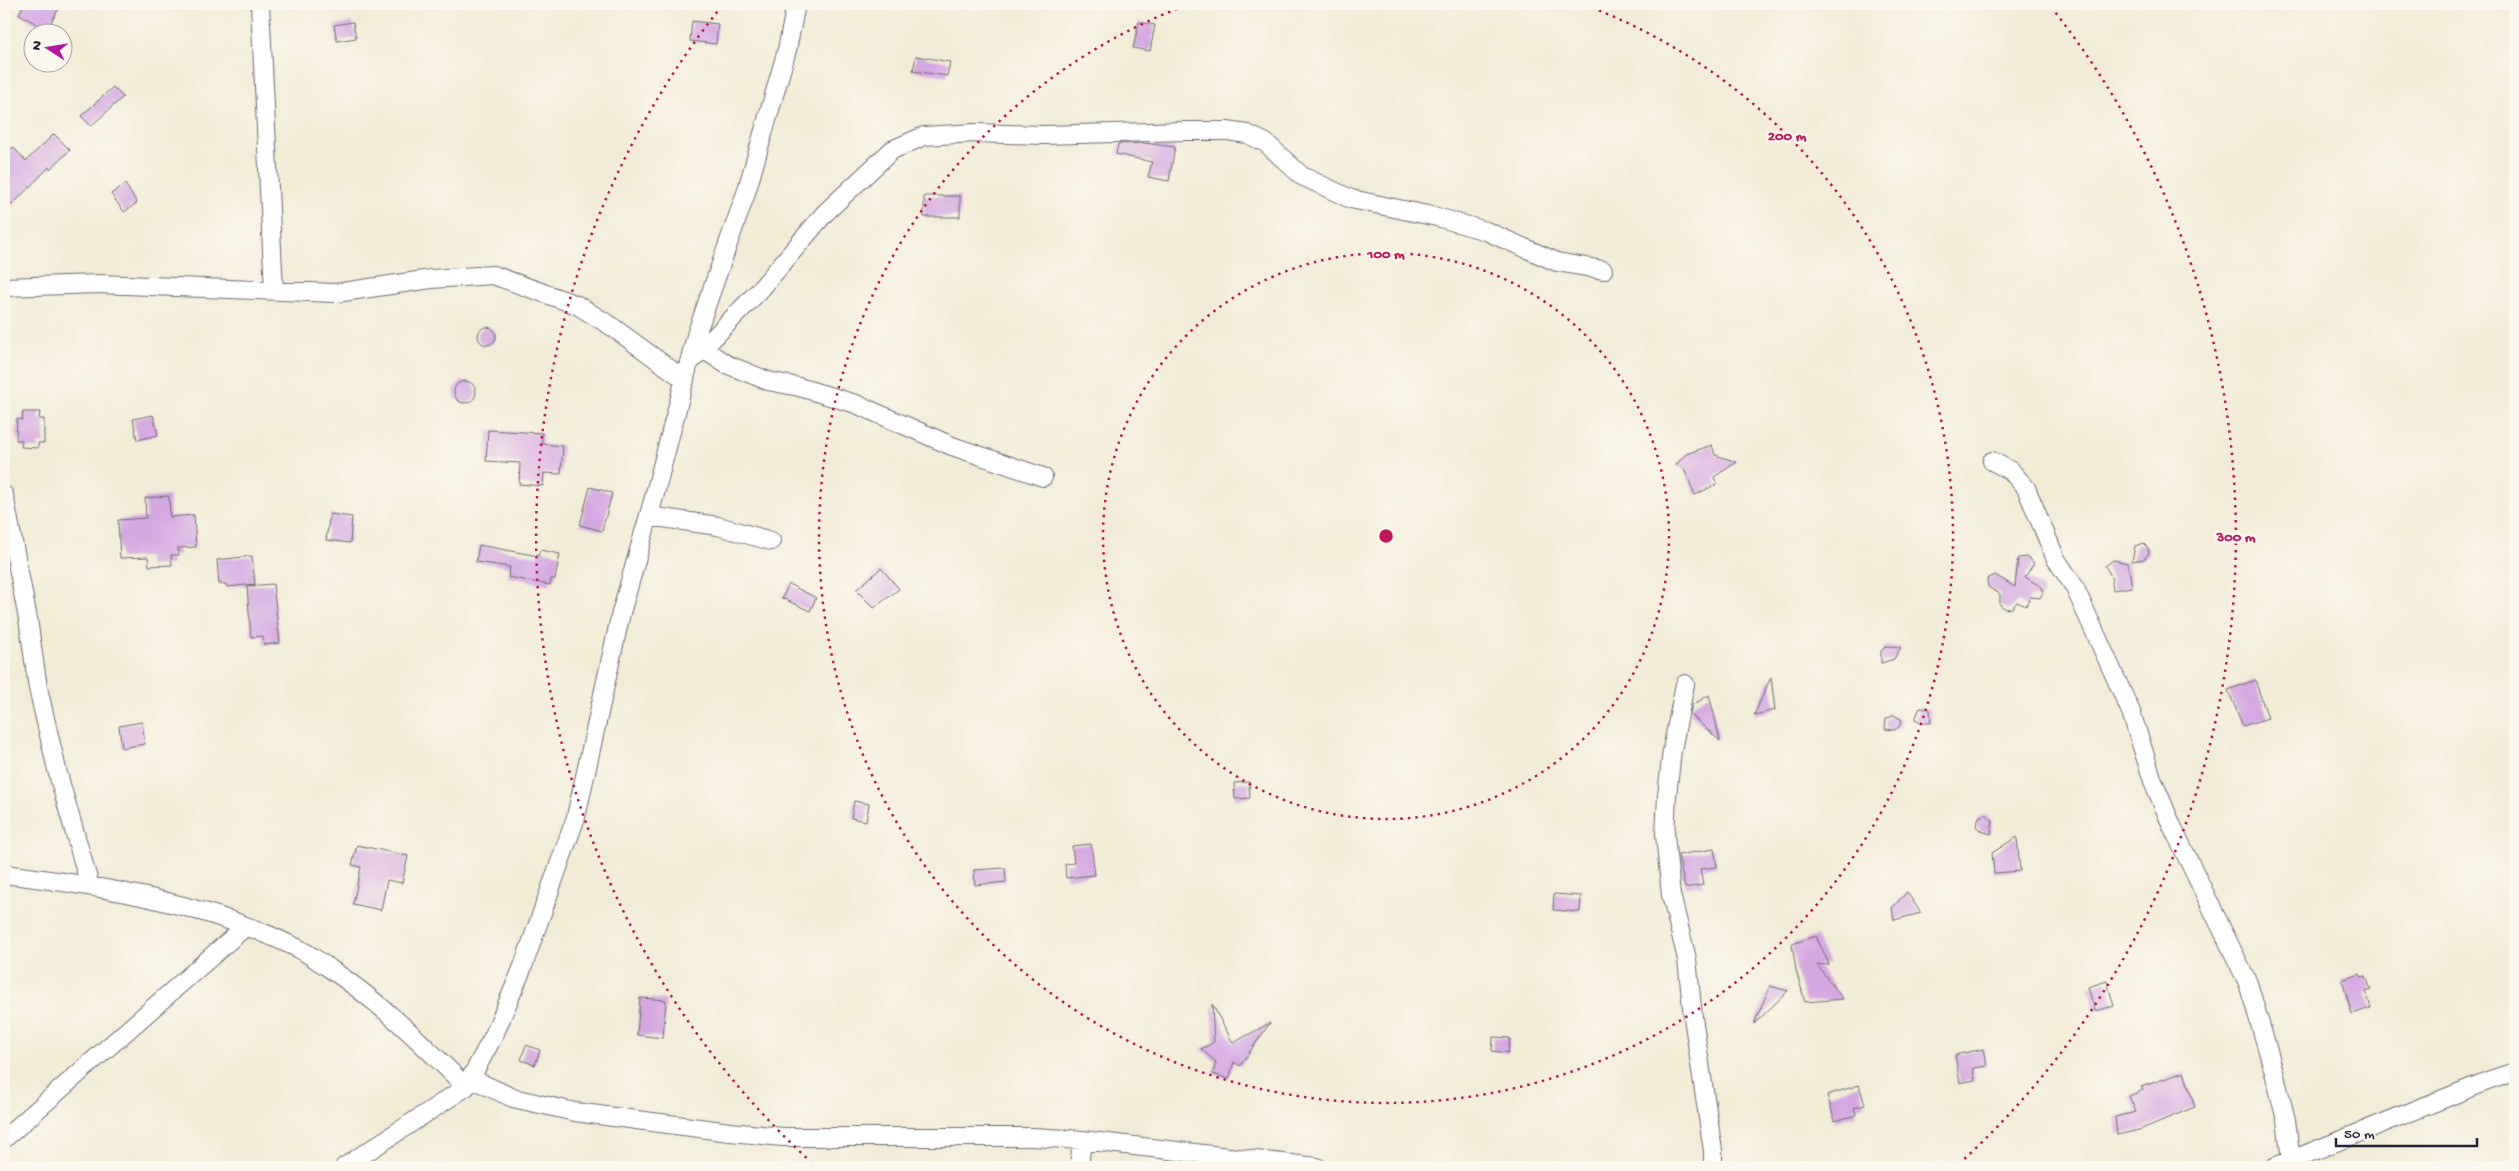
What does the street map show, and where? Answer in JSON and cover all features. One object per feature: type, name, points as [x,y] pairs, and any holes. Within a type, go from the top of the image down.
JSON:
[{"type":"street","points":[[260,4],[274,291]]},
{"type":"street","points":[[344,1167],[468,1082],[494,1035],[522,969],[576,817],[621,613],[649,516],[697,332],[746,193],[787,50],[796,4]]},
{"type":"street","points":[[687,372],[703,350],[759,292],[825,213],[892,150],[924,136],[975,133],[1043,135],[1185,131],[1227,131],[1247,134],[1266,143],[1302,176],[1351,199],[1437,217],[1486,230],[1557,262],[1603,270]]},
{"type":"street","points":[[4,287],[98,284],[336,292],[431,279],[493,275],[577,305],[687,372]]},
{"type":"street","points":[[703,350],[726,364],[768,381],[799,387],[856,404],[952,446],[1043,477]]},
{"type":"street","points":[[1992,461],[2011,471],[2026,488],[2056,558],[2074,586],[2131,712],[2153,781],[2172,826],[2248,983],[2286,1120],[2291,1160]]},
{"type":"street","points":[[4,495],[28,619],[38,688],[58,774],[90,886]]},
{"type":"street","points":[[649,516],[718,526],[771,541]]},
{"type":"street","points":[[1684,684],[1671,759],[1665,835],[1671,895],[1687,959],[1693,1017],[1713,1151],[1713,1167]]},
{"type":"street","points":[[4,874],[90,886],[227,918],[295,946],[357,986],[468,1082],[513,1098],[575,1112],[783,1137],[1034,1137],[1082,1140],[1317,1167]]},
{"type":"street","points":[[4,1139],[246,926]]},
{"type":"street","points":[[2274,1167],[2490,1080],[2515,1072]]},
{"type":"street","points":[[1079,1167],[1082,1140]]},
{"type":"building","points":[[24,4],[61,4],[51,22],[33,22],[19,14]]},
{"type":"building","points":[[692,21],[718,24],[716,44],[690,41]]},
{"type":"building","points":[[353,22],[356,38],[337,41],[334,25]]},
{"type":"building","points":[[1139,22],[1155,25],[1150,51],[1133,48]]},
{"type":"building","points":[[916,56],[950,62],[947,76],[913,71]]},
{"type":"building","points":[[113,87],[123,97],[91,126],[81,116]]},
{"type":"building","points":[[54,134],[70,150],[50,169],[49,167],[12,205],[4,197],[4,157],[13,147],[26,161]]},
{"type":"building","points":[[1144,143],[1175,147],[1169,181],[1148,177],[1152,162],[1116,154],[1118,144]]},
{"type":"building","points":[[125,184],[137,203],[124,212],[111,194]]},
{"type":"building","points":[[924,196],[960,196],[960,217],[924,217]]},
{"type":"building","points":[[487,327],[493,330],[496,336],[493,342],[487,345],[481,342],[478,336],[481,330]]},
{"type":"building","points":[[465,381],[475,388],[476,392],[469,402],[465,403],[455,396],[454,392],[461,382]]},
{"type":"building","points":[[23,412],[40,412],[39,419],[44,419],[44,443],[38,443],[38,448],[21,447],[22,440],[16,440],[17,419],[22,420]]},
{"type":"building","points":[[153,415],[158,435],[137,440],[133,419]]},
{"type":"building","points":[[488,430],[542,433],[542,444],[563,446],[561,474],[544,473],[543,486],[519,484],[520,463],[486,461]]},
{"type":"building","points":[[1712,445],[1715,455],[1737,462],[1714,477],[1717,484],[1695,495],[1684,469],[1676,465],[1686,454]]},
{"type":"building","points":[[590,487],[612,493],[602,531],[580,525]]},
{"type":"building","points":[[169,496],[170,517],[194,515],[196,547],[178,548],[179,555],[171,555],[172,565],[149,566],[148,557],[120,558],[118,520],[146,518],[145,498]]},
{"type":"building","points":[[330,514],[352,517],[350,543],[326,540]]},
{"type":"building","points":[[2143,543],[2148,548],[2149,553],[2144,559],[2132,561],[2135,546]]},
{"type":"building","points":[[479,545],[538,556],[540,550],[560,554],[555,579],[551,579],[550,585],[508,577],[510,567],[476,562]]},
{"type":"building","points":[[252,556],[255,584],[227,587],[226,584],[219,584],[217,560]]},
{"type":"building","points":[[2028,557],[2034,563],[2025,577],[2040,586],[2043,592],[2040,598],[2030,597],[2026,606],[2017,602],[2012,608],[2006,609],[2000,605],[2000,594],[1988,587],[1987,579],[1995,575],[2015,587],[2018,558]]},
{"type":"building","points":[[2113,560],[2128,563],[2132,587],[2113,590],[2111,576],[2105,566]]},
{"type":"building","points":[[881,568],[899,589],[874,608],[856,590]]},
{"type":"building","points":[[273,584],[280,643],[264,645],[263,636],[251,637],[247,586]]},
{"type":"building","points":[[789,584],[816,598],[810,611],[782,598]]},
{"type":"building","points":[[1886,646],[1901,647],[1894,659],[1881,663],[1881,651]]},
{"type":"building","points":[[1771,677],[1775,710],[1754,715]]},
{"type":"building","points":[[2255,680],[2268,718],[2243,726],[2228,690]]},
{"type":"building","points":[[1709,695],[1720,741],[1690,714],[1692,705]]},
{"type":"building","points":[[1920,708],[1930,709],[1931,723],[1922,723],[1915,719]]},
{"type":"building","points":[[1894,715],[1902,720],[1899,727],[1894,730],[1885,729],[1886,719]]},
{"type":"building","points":[[142,722],[145,744],[122,748],[119,726]]},
{"type":"building","points":[[1249,782],[1250,798],[1235,799],[1234,783]]},
{"type":"building","points":[[854,801],[869,804],[866,821],[851,818]]},
{"type":"building","points":[[1986,814],[1993,821],[1991,834],[1981,831],[1976,826],[1979,817]]},
{"type":"building","points":[[2017,837],[2020,871],[1994,873],[1992,853]]},
{"type":"building","points":[[1091,844],[1095,875],[1066,878],[1065,864],[1074,863],[1072,846]]},
{"type":"building","points":[[357,845],[408,856],[402,883],[387,880],[381,910],[353,904],[361,867],[352,865]]},
{"type":"building","points":[[1714,849],[1717,867],[1700,869],[1703,885],[1685,888],[1678,855]]},
{"type":"building","points":[[1005,868],[1006,882],[975,885],[974,870]]},
{"type":"building","points":[[1907,892],[1921,913],[1894,920],[1892,908]]},
{"type":"building","points":[[1554,894],[1581,896],[1580,912],[1553,910]]},
{"type":"building","points":[[1816,936],[1829,964],[1817,965],[1843,999],[1805,1002],[1796,970],[1792,944]]},
{"type":"building","points":[[2360,974],[2361,977],[2366,976],[2371,990],[2366,992],[2371,1008],[2352,1014],[2342,980]]},
{"type":"building","points":[[2107,981],[2114,1006],[2095,1011],[2088,987]]},
{"type":"building","points":[[1770,986],[1788,991],[1754,1024]]},
{"type":"building","points":[[640,998],[666,1000],[663,1038],[637,1035]]},
{"type":"building","points":[[1212,1004],[1233,1043],[1270,1023],[1240,1066],[1234,1062],[1229,1079],[1213,1074],[1216,1062],[1201,1049],[1214,1042]]},
{"type":"building","points":[[1493,1037],[1510,1038],[1508,1053],[1492,1051]]},
{"type":"building","points":[[526,1045],[540,1050],[535,1065],[521,1060]]},
{"type":"building","points":[[1983,1049],[1987,1066],[1973,1068],[1975,1080],[1960,1083],[1955,1055]]},
{"type":"building","points":[[2184,1072],[2195,1107],[2139,1130],[2117,1135],[2115,1117],[2136,1112],[2129,1096],[2143,1090],[2141,1087]]},
{"type":"building","points":[[1859,1085],[1865,1105],[1854,1108],[1856,1115],[1835,1121],[1827,1095]]}]
